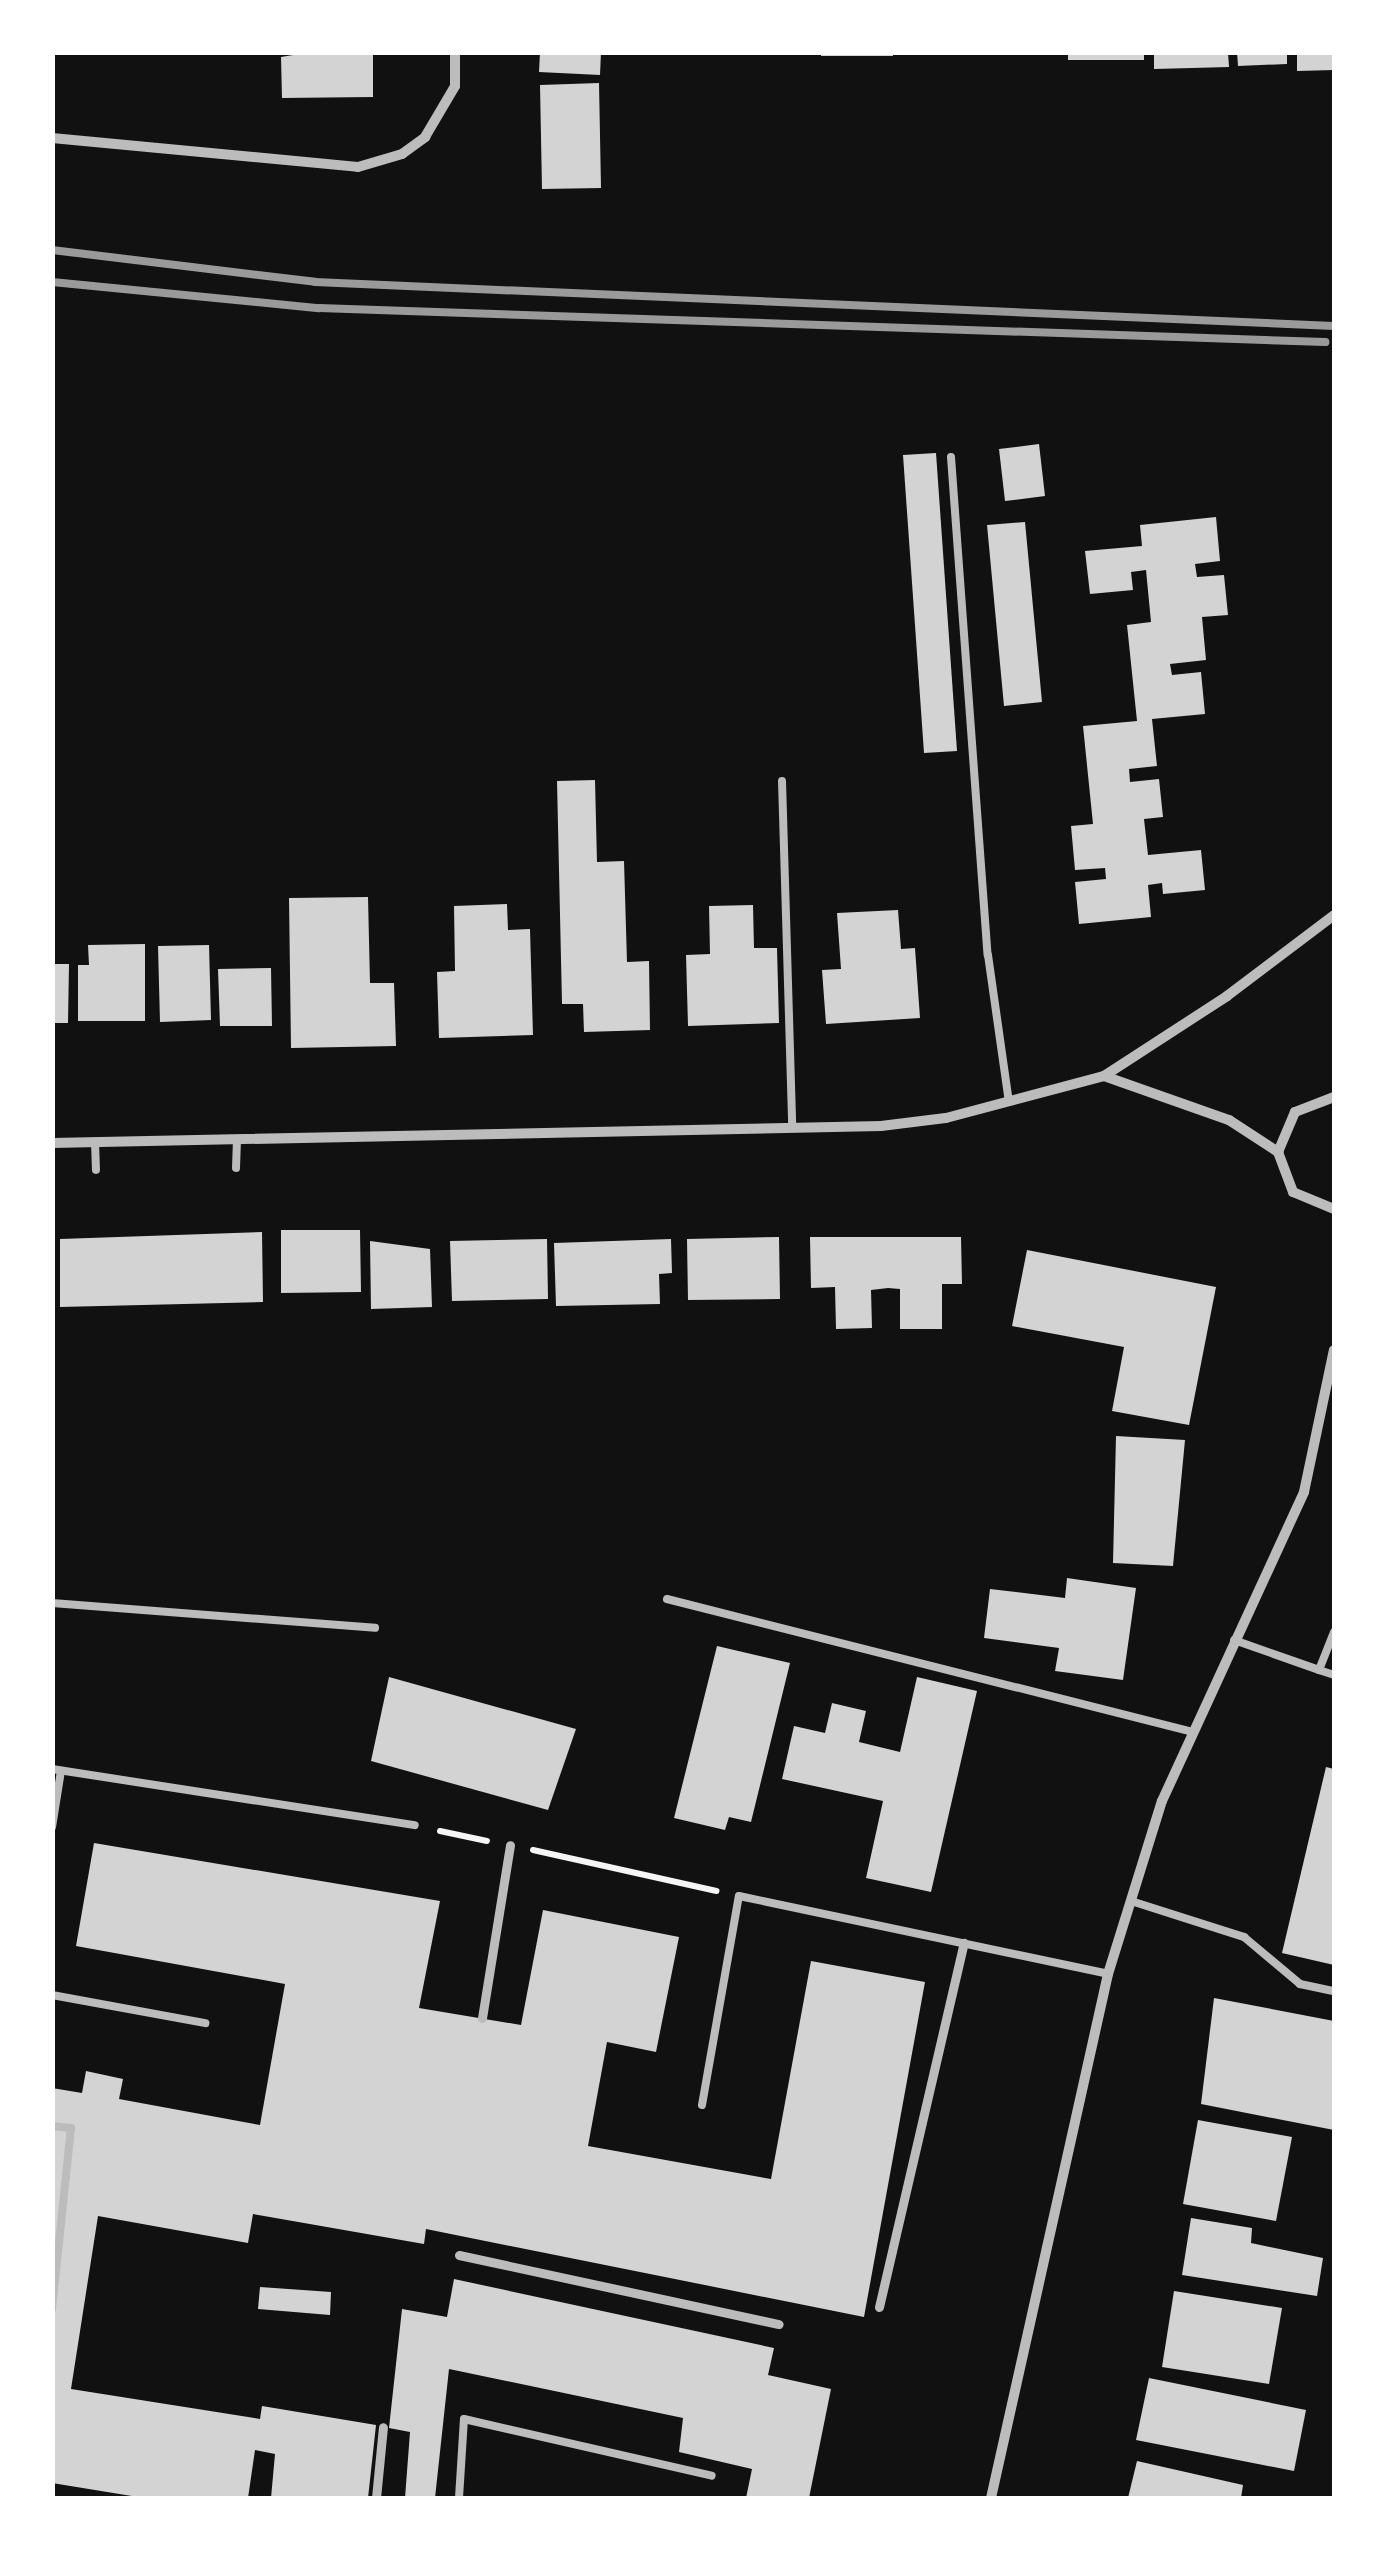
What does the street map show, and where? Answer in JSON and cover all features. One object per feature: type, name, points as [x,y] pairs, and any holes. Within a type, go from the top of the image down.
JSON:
[{"type":"street","points":[[52,138],[358,167],[402,154],[425,137],[446,113],[456,86],[455,52]]},
{"type":"street","points":[[52,1143],[881,1126],[1009,1102],[1104,1076],[1227,996],[1334,915]]},
{"type":"street","points":[[1104,1076],[1228,1120],[1278,1152],[1293,1192],[1334,1209]]},
{"type":"street","points":[[1278,1152],[1295,1112],[1334,1098]]},
{"type":"street","points":[[991,2498],[1108,1974],[1162,1801],[1304,1492],[1334,1350]]},
{"type":"street","points":[[482,2018],[510,1845]]},
{"type":"street","points":[[879,2307],[964,1942]]},
{"type":"street","points":[[459,2256],[778,2324]]},
{"type":"street","points":[[376,2498],[383,2427]]},
{"type":"lane","points":[[951,457],[988,954],[1009,1102]]},
{"type":"lane","points":[[782,781],[792,1128]]},
{"type":"lane","points":[[236,1139],[236,1168]]},
{"type":"lane","points":[[95,1142],[96,1170]]},
{"type":"lane","points":[[667,1599],[1193,1732]]},
{"type":"lane","points":[[52,1603],[374,1628]]},
{"type":"lane","points":[[1319,1670],[1334,1632]]},
{"type":"lane","points":[[1234,1640],[1334,1676]]},
{"type":"lane","points":[[52,1827],[57,1770],[414,1826]]},
{"type":"lane","points":[[702,2105],[740,1896],[1108,1974]]},
{"type":"lane","points":[[1131,1901],[1244,1937],[1300,1984],[1334,1992]]},
{"type":"lane","points":[[52,1995],[205,2023]]},
{"type":"lane","points":[[52,2126],[71,2128],[52,2309]]},
{"type":"lane","points":[[459,2498],[464,2418],[712,2476]]},
{"type":"path","points":[[414,1826],[740,1896]]},
{"type":"building","points":[[311,52],[373,52],[373,97],[282,98],[281,57]]},
{"type":"building","points":[[540,52],[601,52],[600,75],[539,72]]},
{"type":"building","points":[[821,52],[893,52],[893,56],[821,56]]},
{"type":"building","points":[[1068,52],[1144,52],[1144,60],[1068,60]]},
{"type":"building","points":[[1154,52],[1228,52],[1229,67],[1154,69]]},
{"type":"building","points":[[1237,52],[1287,52],[1287,64],[1238,66]]},
{"type":"building","points":[[1297,52],[1334,52],[1334,70],[1297,71]]},
{"type":"building","points":[[599,83],[601,188],[542,189],[540,85]]},
{"type":"building","points":[[1039,444],[1045,496],[1005,501],[999,449]]},
{"type":"building","points":[[936,453],[957,751],[924,753],[903,455]]},
{"type":"building","points":[[1216,517],[1220,561],[1195,564],[1197,577],[1224,575],[1228,615],[1202,617],[1206,660],[1170,664],[1172,675],[1201,672],[1205,714],[1152,719],[1157,766],[1129,769],[1130,782],[1159,779],[1163,817],[1144,819],[1148,855],[1201,850],[1205,890],[1163,894],[1162,883],[1148,885],[1151,917],[1079,924],[1075,882],[1106,879],[1105,868],[1075,870],[1071,826],[1093,824],[1083,726],[1137,721],[1127,625],[1151,622],[1146,570],[1131,572],[1133,590],[1090,594],[1085,551],[1142,546],[1140,525]]},
{"type":"building","points":[[1025,522],[1042,702],[1004,706],[987,525]]},
{"type":"building","points":[[595,780],[597,862],[624,861],[627,962],[649,961],[650,1030],[584,1032],[583,1004],[562,1004],[557,781]]},
{"type":"building","points":[[368,897],[370,983],[394,983],[396,1046],[291,1048],[289,898]]},
{"type":"building","points":[[507,904],[508,930],[530,929],[533,1035],[439,1038],[437,972],[455,971],[454,906]]},
{"type":"building","points":[[753,905],[754,948],[777,948],[779,1023],[688,1026],[686,955],[710,954],[709,906]]},
{"type":"building","points":[[898,910],[901,949],[915,948],[920,1018],[826,1024],[822,970],[841,969],[837,913]]},
{"type":"building","points":[[145,944],[145,1021],[78,1021],[78,965],[89,965],[88,945]]},
{"type":"building","points":[[209,945],[211,1020],[160,1022],[158,946]]},
{"type":"building","points":[[52,964],[69,964],[68,1023],[52,1023]]},
{"type":"building","points":[[271,968],[272,1026],[220,1026],[218,969]]},
{"type":"building","points":[[281,1230],[360,1230],[361,1292],[281,1293]]},
{"type":"building","points":[[262,1232],[263,1302],[60,1307],[60,1239]]},
{"type":"building","points":[[779,1237],[780,1299],[688,1300],[687,1239]]},
{"type":"building","points":[[810,1237],[961,1237],[962,1284],[942,1284],[942,1329],[900,1329],[900,1289],[888,1288],[871,1290],[872,1328],[836,1329],[835,1287],[811,1288]]},
{"type":"building","points":[[547,1239],[548,1299],[452,1301],[450,1241]]},
{"type":"building","points":[[671,1239],[672,1273],[659,1274],[660,1304],[556,1306],[554,1243]]},
{"type":"building","points":[[370,1241],[430,1249],[432,1307],[371,1309]]},
{"type":"building","points":[[1027,1250],[1216,1287],[1189,1425],[1112,1411],[1124,1347],[1012,1326]]},
{"type":"building","points":[[1116,1436],[1185,1440],[1173,1566],[1113,1563]]},
{"type":"building","points":[[1067,1578],[1136,1588],[1123,1680],[1055,1671],[1059,1648],[984,1638],[990,1589],[1065,1598]]},
{"type":"building","points":[[717,1646],[790,1663],[751,1822],[729,1817],[725,1830],[674,1818]]},
{"type":"building","points":[[389,1677],[576,1729],[548,1810],[371,1761]]},
{"type":"building","points":[[917,1677],[977,1691],[931,1892],[866,1878],[883,1801],[782,1779],[794,1726],[825,1733],[832,1703],[866,1711],[859,1742],[900,1752]]},
{"type":"building","points":[[1326,1767],[1334,1769],[1334,1965],[1282,1953]]},
{"type":"building","points":[[94,1843],[440,1901],[419,2008],[521,2025],[543,1910],[679,1937],[656,2052],[607,2042],[588,2146],[771,2179],[811,1961],[925,1982],[864,2317],[426,2229],[424,2244],[253,2214],[248,2243],[98,2216],[71,2389],[260,2419],[262,2406],[376,2425],[368,2498],[271,2498],[275,2454],[255,2450],[248,2498],[144,2498],[52,2483],[52,2088],[82,2093],[86,2071],[123,2079],[119,2099],[260,2125],[285,1984],[76,1946]]},
{"type":"building","points":[[1214,1998],[1334,2021],[1334,2130],[1201,2104]]},
{"type":"building","points":[[1198,2120],[1292,2137],[1276,2221],[1183,2204]]},
{"type":"building","points":[[1191,2218],[1252,2228],[1251,2243],[1323,2258],[1317,2296],[1182,2275]]},
{"type":"building","points":[[454,2279],[774,2348],[768,2375],[831,2389],[809,2498],[746,2498],[752,2469],[679,2452],[683,2418],[449,2369],[435,2498],[405,2498],[410,2432],[389,2428],[402,2309],[447,2317]]},
{"type":"building","points":[[260,2287],[331,2292],[330,2315],[258,2309]]},
{"type":"building","points":[[1174,2291],[1282,2308],[1269,2384],[1162,2367]]},
{"type":"building","points":[[1149,2378],[1306,2410],[1294,2471],[1136,2440]]},
{"type":"building","points":[[1137,2461],[1243,2485],[1241,2498],[1128,2498]]},
{"type":"railway","points":[[52,250],[315,282],[1334,326]]},
{"type":"railway","points":[[52,282],[319,308],[1325,342]]}]
